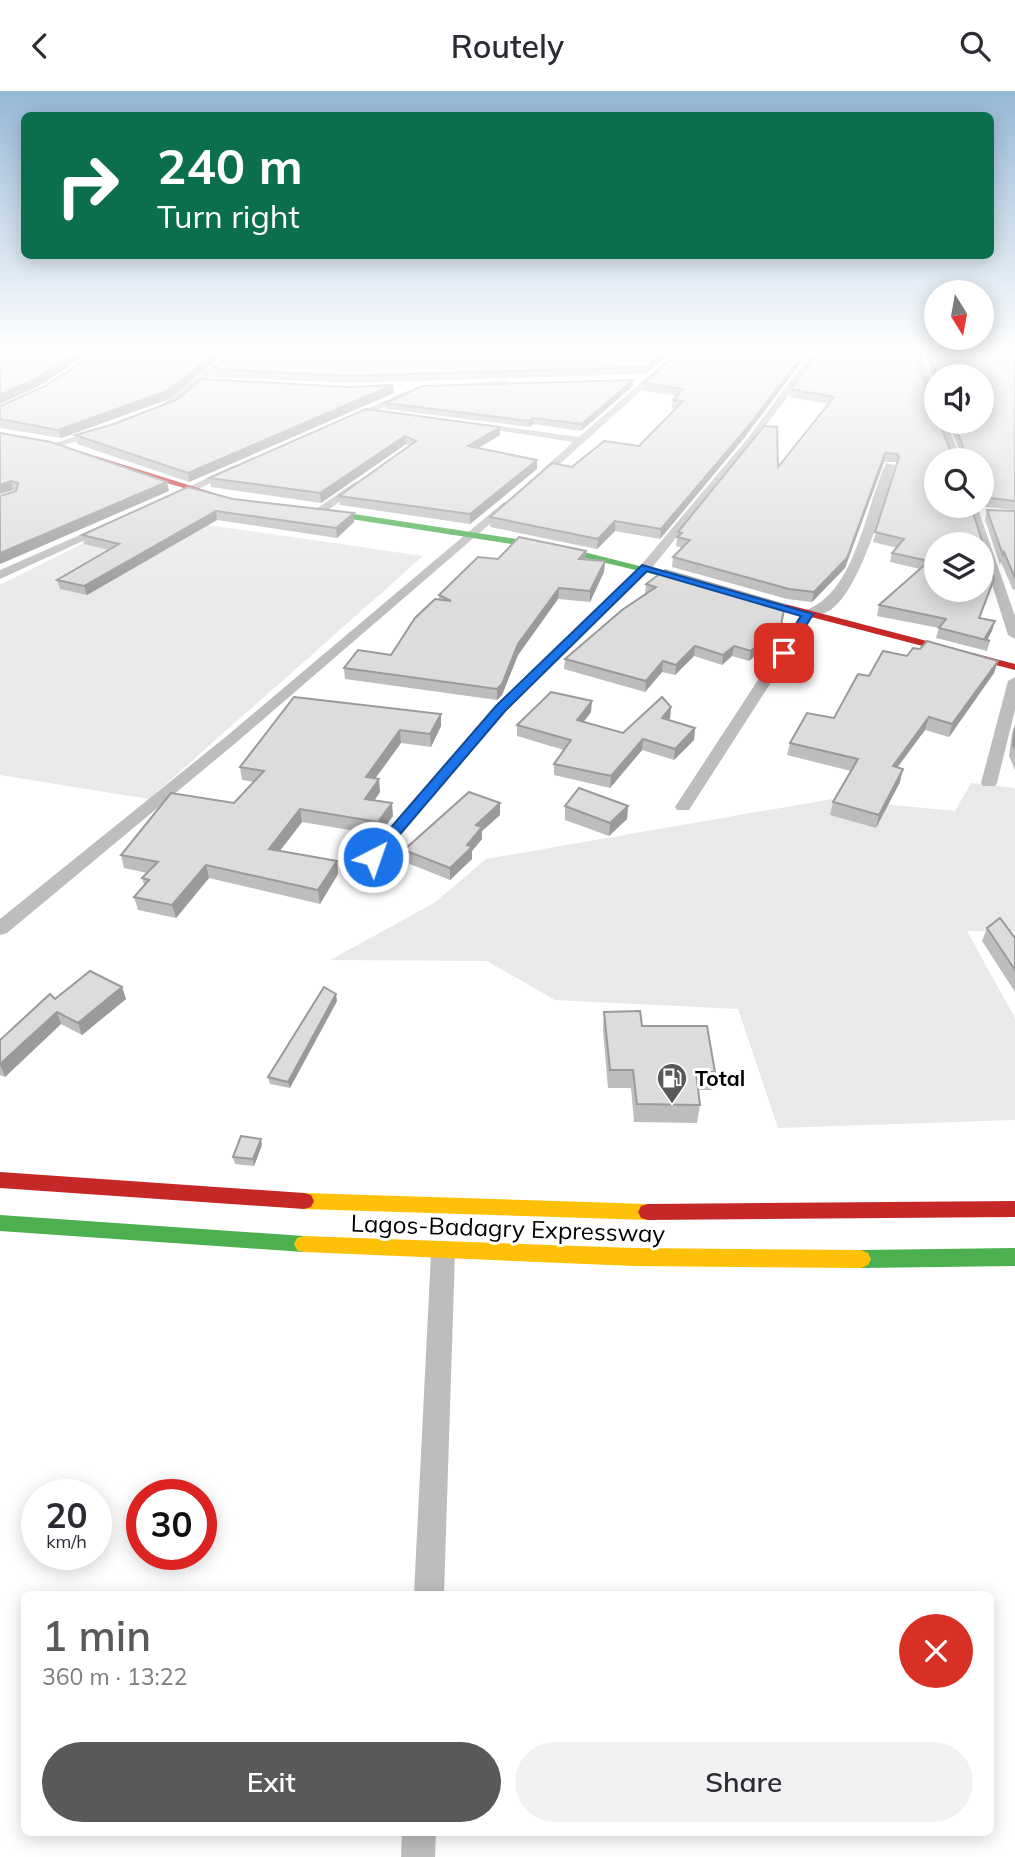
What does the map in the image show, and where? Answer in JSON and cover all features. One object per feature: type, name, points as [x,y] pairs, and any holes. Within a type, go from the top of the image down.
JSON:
[{"type":"main road","points":[[0,434],[57,444],[188,489],[235,499]]},
{"type":"main road","points":[[295,508],[476,533],[646,567],[708,585]]},
{"type":"main road","points":[[733,592],[1015,667]]},
{"type":"main road","name":"Lagos-Badagry Expressway","points":[[0,1180],[111,1190],[501,1209],[686,1214],[1015,1209]]},
{"type":"main road","name":"Lagos-Badagry Expressway","points":[[0,1223],[443,1253],[917,1259],[1015,1257]]},
{"type":"street","points":[[57,444],[94,433]]},
{"type":"street","points":[[530,433],[579,440]]},
{"type":"street","points":[[0,929],[233,738],[476,533],[587,433]]},
{"type":"street","points":[[373,857],[500,708],[646,567],[756,433]]},
{"type":"street","points":[[163,501],[248,462]]},
{"type":"street","points":[[683,807],[808,614],[829,605],[840,590],[876,510],[890,465]]},
{"type":"street","points":[[320,511],[365,480]]},
{"type":"street","points":[[980,518],[1015,635]]},
{"type":"street","points":[[0,575],[113,524]]},
{"type":"street","points":[[989,783],[1015,681]]},
{"type":"street","points":[[429,1591],[443,1253]]},
{"type":"street","points":[[418,1857],[419,1836]]},
{"type":"shaded area","points":[[139,515],[423,556],[149,799],[0,775],[0,585]]},
{"type":"shaded area","points":[[971,783],[1015,788],[1015,931],[967,931],[1015,1018],[1015,1120],[778,1128],[738,1009],[555,1000],[487,961],[330,960],[434,903],[486,859],[832,799],[955,811]]},
{"type":"building","points":[[0,433],[51,442],[167,482],[0,553],[0,496],[16,491],[18,483],[11,481],[0,485]]},
{"type":"building","points":[[81,433],[280,433],[188,473],[75,435]]},
{"type":"building","points":[[310,433],[489,433],[468,446],[537,460],[470,514],[339,496],[416,441],[405,436],[320,493],[209,478]]},
{"type":"building","points":[[651,433],[742,433],[661,529],[615,521],[598,539],[490,517],[552,463],[572,467],[604,441],[639,446]]},
{"type":"building","points":[[758,433],[777,433],[778,467],[805,433],[944,434],[949,448],[924,448],[924,518],[975,518],[979,532],[924,532],[924,560],[892,553],[904,539],[875,532],[899,457],[897,454],[885,453],[847,558],[814,592],[789,589],[673,557],[690,540],[677,537],[682,533],[678,532]]},
{"type":"building","points":[[1015,433],[1015,501],[994,498],[994,448],[963,448],[958,434]]},
{"type":"building","points":[[188,487],[233,499],[354,513],[336,528],[216,511],[84,586],[57,580],[119,544],[82,535]]},
{"type":"building","points":[[994,510],[1015,511],[1015,578],[1004,552],[1003,555],[990,518],[994,518]]},
{"type":"building","points":[[519,537],[586,551],[579,559],[605,561],[590,591],[559,588],[518,644],[502,684],[497,689],[344,668],[358,650],[391,655],[415,618],[435,599],[451,601],[439,595],[478,557],[498,559]]},
{"type":"building","points":[[924,565],[924,602],[985,602],[979,618],[995,621],[985,638],[990,641],[939,628],[946,619],[879,605]]},
{"type":"building","points":[[665,570],[785,605],[781,625],[751,651],[734,646],[723,655],[695,646],[676,665],[663,661],[646,681],[565,659],[622,610],[656,587],[646,584]]},
{"type":"building","points":[[927,641],[998,661],[952,724],[929,717],[893,766],[903,769],[879,815],[833,802],[858,759],[790,743],[807,713],[834,718],[858,674],[869,676],[883,651],[907,656],[913,648],[920,649]]},
{"type":"building","points":[[551,692],[592,701],[577,720],[623,733],[662,697],[671,707],[662,718],[695,728],[675,749],[643,739],[611,776],[554,764],[571,740],[517,725]]},
{"type":"building","points":[[294,697],[441,714],[430,734],[400,730],[366,777],[379,779],[365,799],[392,803],[378,822],[300,809],[269,849],[337,861],[318,890],[206,865],[172,905],[134,897],[149,880],[142,878],[158,862],[121,855],[171,793],[234,803],[264,771],[240,767]]},
{"type":"building","points":[[579,788],[628,806],[610,823],[565,806]]},
{"type":"building","points":[[469,792],[500,803],[476,825],[482,827],[467,845],[472,847],[450,868],[404,850]]},
{"type":"building","points":[[1000,918],[1015,938],[1015,970],[987,928]]},
{"type":"building","points":[[90,971],[122,987],[78,1023],[57,1012],[0,1064],[0,1040],[50,994],[55,999]]},
{"type":"building","points":[[324,987],[336,994],[288,1082],[268,1077]]},
{"type":"building","points":[[640,1011],[642,1026],[707,1026],[715,1072],[696,1072],[700,1105],[637,1104],[633,1070],[610,1070],[604,1012]]},
{"type":"building","points":[[241,1136],[261,1139],[253,1159],[233,1157]]},
{"type":"traffic: fast","points":[[315,511],[556,548],[698,582]]},
{"type":"traffic: fast","points":[[0,1223],[304,1244]]},
{"type":"traffic: fast","points":[[861,1259],[1015,1257]]},
{"type":"traffic: slow","points":[[304,1201],[648,1212]]},
{"type":"traffic: slow","points":[[304,1244],[634,1257],[861,1259]]},
{"type":"traffic: jam","points":[[0,434],[57,447],[223,497]]},
{"type":"traffic: jam","points":[[750,598],[1015,667]]},
{"type":"traffic: jam","points":[[0,1180],[304,1201]]},
{"type":"traffic: jam","points":[[648,1212],[1015,1209]]},
{"type":"place","name":"Total","points":[[672,1105]]},
{"type":"route","points":[[373,857],[500,708],[646,567],[808,614],[784,653]]}]
